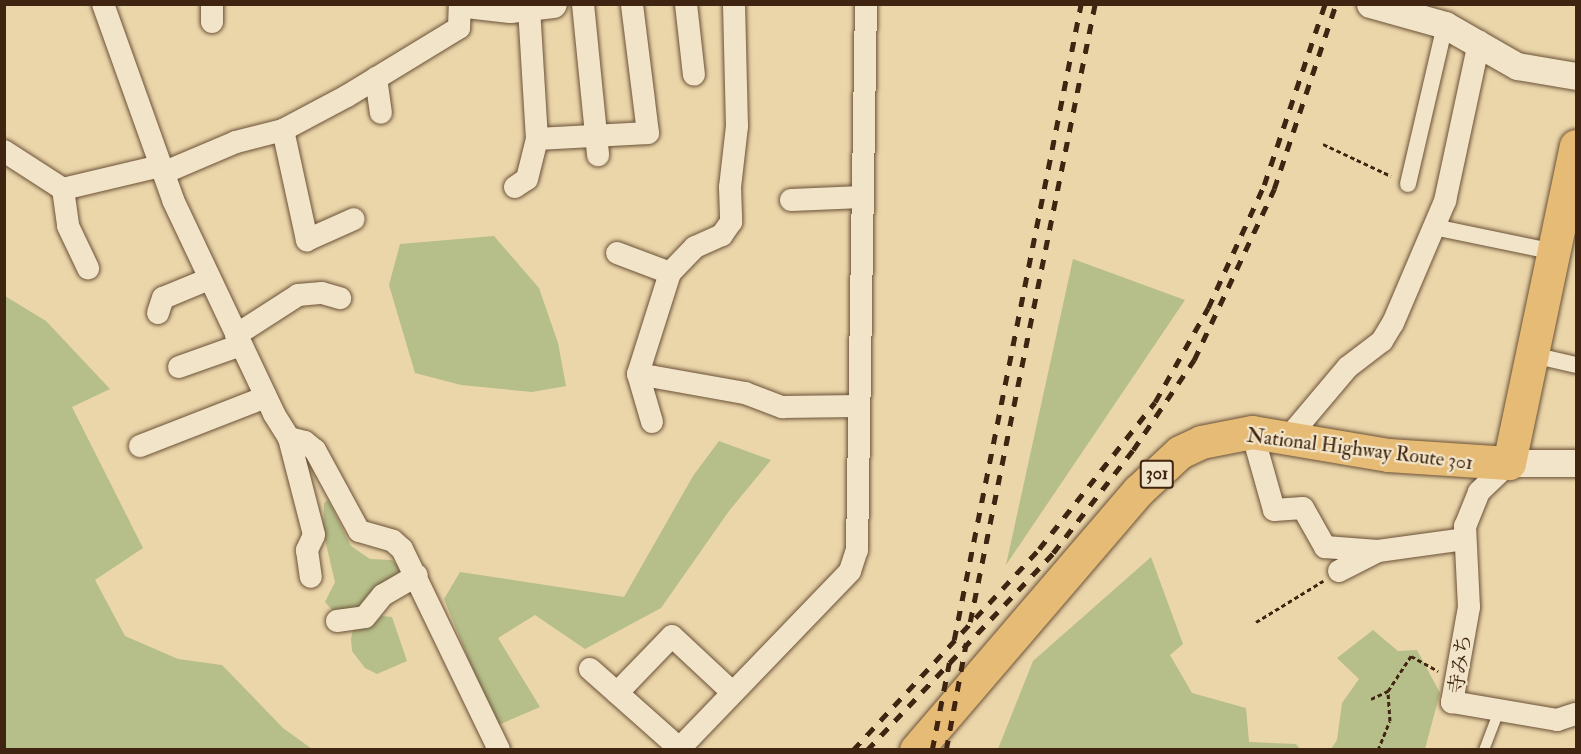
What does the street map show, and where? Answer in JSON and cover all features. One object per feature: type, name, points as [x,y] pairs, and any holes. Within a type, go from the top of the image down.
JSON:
[{"type":"highway","points":[[1509,463],[1555,252],[1572,189],[1576,146]]},
{"type":"highway","name":"National Highway Route 301","points":[[916,750],[1138,491],[1179,452],[1201,442],[1252,432],[1388,455],[1509,463]]},
{"type":"street","points":[[103,4],[162,170],[209,279],[266,397],[289,438],[314,536],[307,550],[311,577]]},
{"type":"street","points":[[4,151],[63,189],[162,170],[236,142],[283,130],[376,78],[459,27],[460,4]]},
{"type":"street","points":[[466,4],[541,6],[537,140],[527,179],[516,187]]},
{"type":"street","points":[[583,4],[597,145]]},
{"type":"street","points":[[537,140],[597,145],[648,133],[632,4]]},
{"type":"street","points":[[686,4],[694,75]]},
{"type":"street","points":[[652,422],[638,374],[670,273],[695,247],[722,235],[731,222],[737,126],[734,4]]},
{"type":"street","points":[[590,669],[678,749],[850,571],[860,518],[859,406],[866,4]]},
{"type":"street","points":[[1370,4],[1414,10],[1479,42],[1517,66],[1576,76]]},
{"type":"street","points":[[1408,184],[1445,26]]},
{"type":"street","points":[[1288,438],[1348,367],[1382,341],[1444,201],[1479,42]]},
{"type":"street","points":[[376,78],[381,113]]},
{"type":"street","points":[[283,130],[307,240],[354,219]]},
{"type":"street","points":[[63,189],[68,226],[88,268]]},
{"type":"street","points":[[791,200],[862,197]]},
{"type":"street","points":[[1434,226],[1555,252]]},
{"type":"street","points":[[617,254],[670,273]]},
{"type":"street","points":[[158,313],[163,297],[209,279]]},
{"type":"street","points":[[179,367],[238,340],[298,295],[322,293],[340,298]]},
{"type":"street","points":[[1533,355],[1576,365]]},
{"type":"street","points":[[638,374],[745,393],[782,407],[859,406]]},
{"type":"street","points":[[140,446],[266,397]]},
{"type":"street","points":[[1252,432],[1274,510],[1303,508],[1325,547],[1378,551],[1464,539],[1479,492],[1509,463],[1576,463]]},
{"type":"street","points":[[289,438],[305,442],[315,450],[355,526],[366,535],[397,544],[417,575],[499,750]]},
{"type":"street","name":"寺みち","points":[[1464,539],[1469,607],[1452,702],[1557,720],[1576,714]]},
{"type":"street","points":[[1339,571],[1378,551]]},
{"type":"street","points":[[337,621],[365,617],[383,595],[417,575]]},
{"type":"street","points":[[617,693],[672,636],[732,692]]},
{"type":"lane","points":[[1484,750],[1499,711]]},
{"type":"path","points":[[1323,144],[1408,184]]},
{"type":"path","points":[[1256,622],[1339,571]]},
{"type":"path","points":[[1371,699],[1388,691],[1411,656],[1456,680]]},
{"type":"path","points":[[1378,750],[1390,721],[1388,691]]},
{"type":"green space","points":[[494,236],[539,288],[558,343],[566,386],[532,392],[461,385],[415,373],[389,285],[400,244]]},
{"type":"green space","points":[[1073,259],[1185,300],[1006,565]]},
{"type":"green space","points":[[5,296],[46,321],[110,389],[72,407],[143,548],[95,580],[125,636],[178,659],[222,665],[283,728],[312,749],[5,749]]},
{"type":"green space","points":[[719,441],[771,460],[729,511],[661,608],[585,649],[535,615],[498,638],[540,707],[496,726],[444,599],[460,572],[624,597],[693,476]]},
{"type":"green space","points":[[328,500],[351,546],[370,559],[392,560],[400,568],[396,576],[357,610],[335,613],[325,602],[335,582],[323,531],[324,503]]},
{"type":"green space","points":[[1151,557],[1183,644],[1170,655],[1192,693],[1246,708],[1249,742],[1296,744],[1300,749],[998,749],[1033,661]]},
{"type":"green space","points":[[382,616],[392,617],[407,661],[377,674],[365,668],[352,651],[351,639],[353,630],[373,625]]},
{"type":"green space","points":[[1373,630],[1398,651],[1417,650],[1440,693],[1425,749],[1331,749],[1337,740],[1342,703],[1359,679],[1337,658]]},
{"type":"railway","points":[[954,640],[1081,4]]},
{"type":"railway","points":[[970,622],[1095,4]]},
{"type":"railway","points":[[853,750],[1039,549],[1155,402],[1208,308],[1264,185],[1325,4]]},
{"type":"railway","points":[[867,750],[1053,553],[1133,450],[1194,360],[1274,189],[1336,4]]},
{"type":"railway","points":[[946,750],[966,643]]},
{"type":"railway","points":[[932,750],[949,663]]}]
